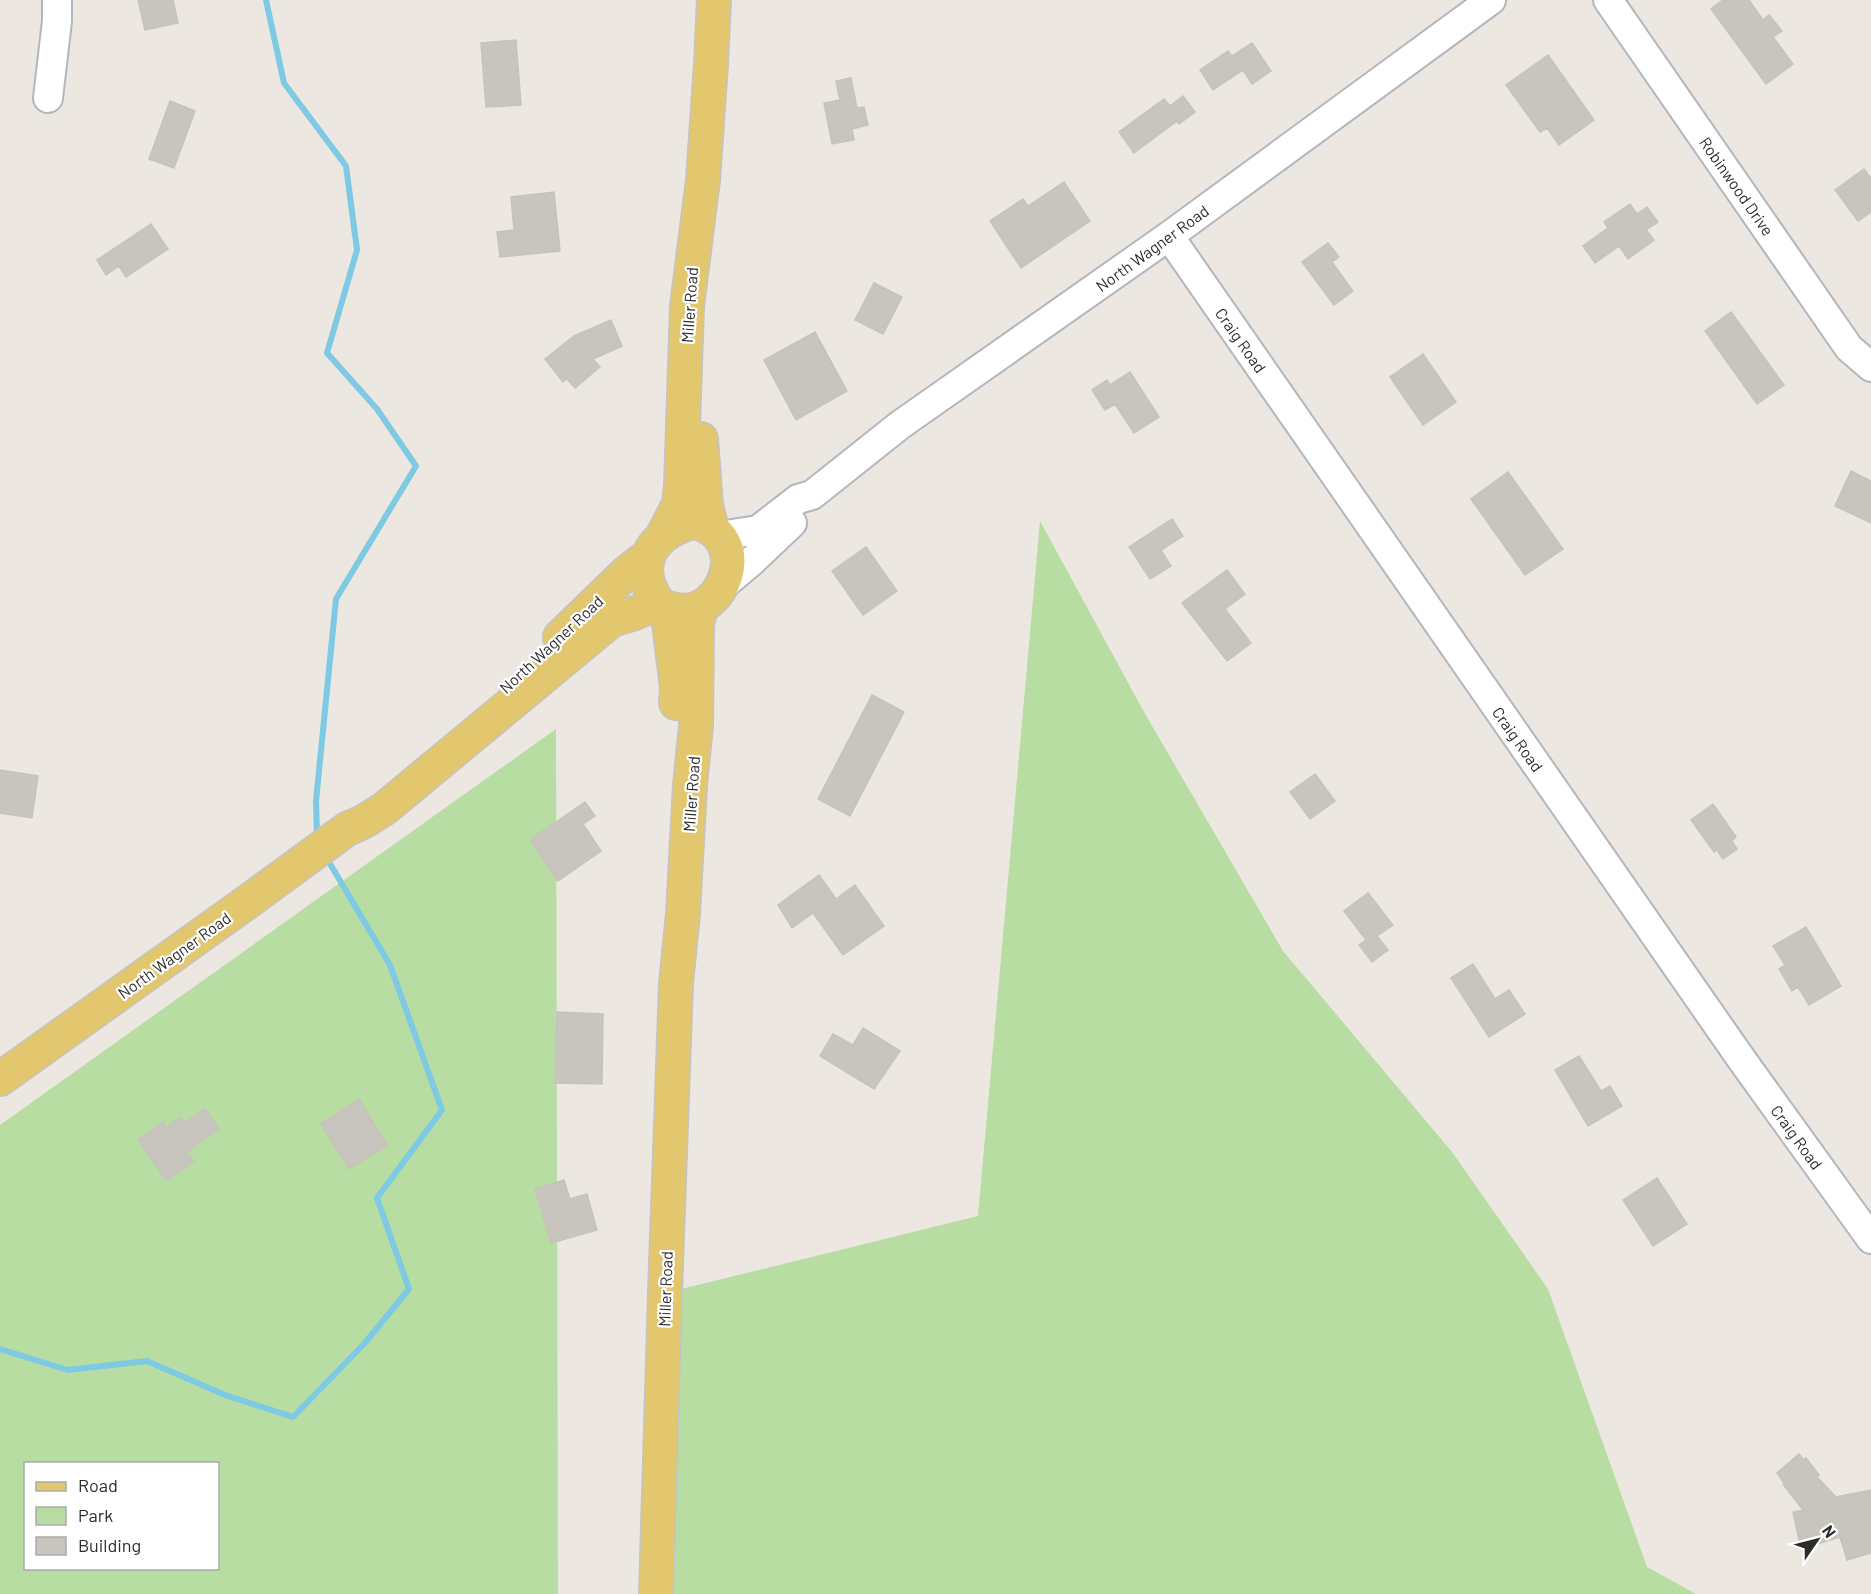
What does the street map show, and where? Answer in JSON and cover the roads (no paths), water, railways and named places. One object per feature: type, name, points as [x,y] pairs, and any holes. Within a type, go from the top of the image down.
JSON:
[{"type":"main road","name":"Miller Road","points":[[656,545],[679,504],[681,486],[687,306],[703,180],[714,0]]},
{"type":"main road","name":"Miller Road","points":[[703,180],[705,240],[701,452],[706,506],[715,532]]},
{"type":"main road","points":[[694,522],[706,525],[715,532],[726,547],[728,572],[711,596],[698,609],[682,611],[663,606],[651,593],[646,569],[656,545],[684,525],[694,522]]},
{"type":"main road","name":"North Wagner Road","points":[[330,841],[359,812],[544,654],[656,545]]},
{"type":"main road","name":"Miller Road","points":[[656,1594],[676,983],[696,726],[697,623],[711,596]]},
{"type":"main road","name":"Miller Road","points":[[663,606],[677,687],[671,952],[676,983]]},
{"type":"main road","name":"North Wagner Road","points":[[0,1079],[330,841],[384,809],[612,620],[663,606]]},
{"type":"street","points":[[48,98],[57,21],[57,0]]},
{"type":"street","name":"North Wagner Road","points":[[715,532],[758,530],[798,500],[812,495],[900,425],[1168,236],[1491,0]]},
{"type":"street","name":"Robinwood Drive","points":[[1608,0],[1849,348],[1871,367]]},
{"type":"street","name":"Craig Road","points":[[1168,236],[1735,1050],[1871,1239]]},
{"type":"street","name":"North Wagner Road","points":[[711,596],[751,562],[809,506],[812,495]]},
{"type":"waterway","points":[[266,0],[284,83],[346,166],[357,250],[327,353],[377,409],[416,466],[336,599],[316,801],[317,837]]},
{"type":"waterway","points":[[0,1349],[68,1370],[147,1361],[225,1395],[293,1417],[364,1344],[409,1289],[377,1198],[442,1110],[390,965],[326,857]]}]
